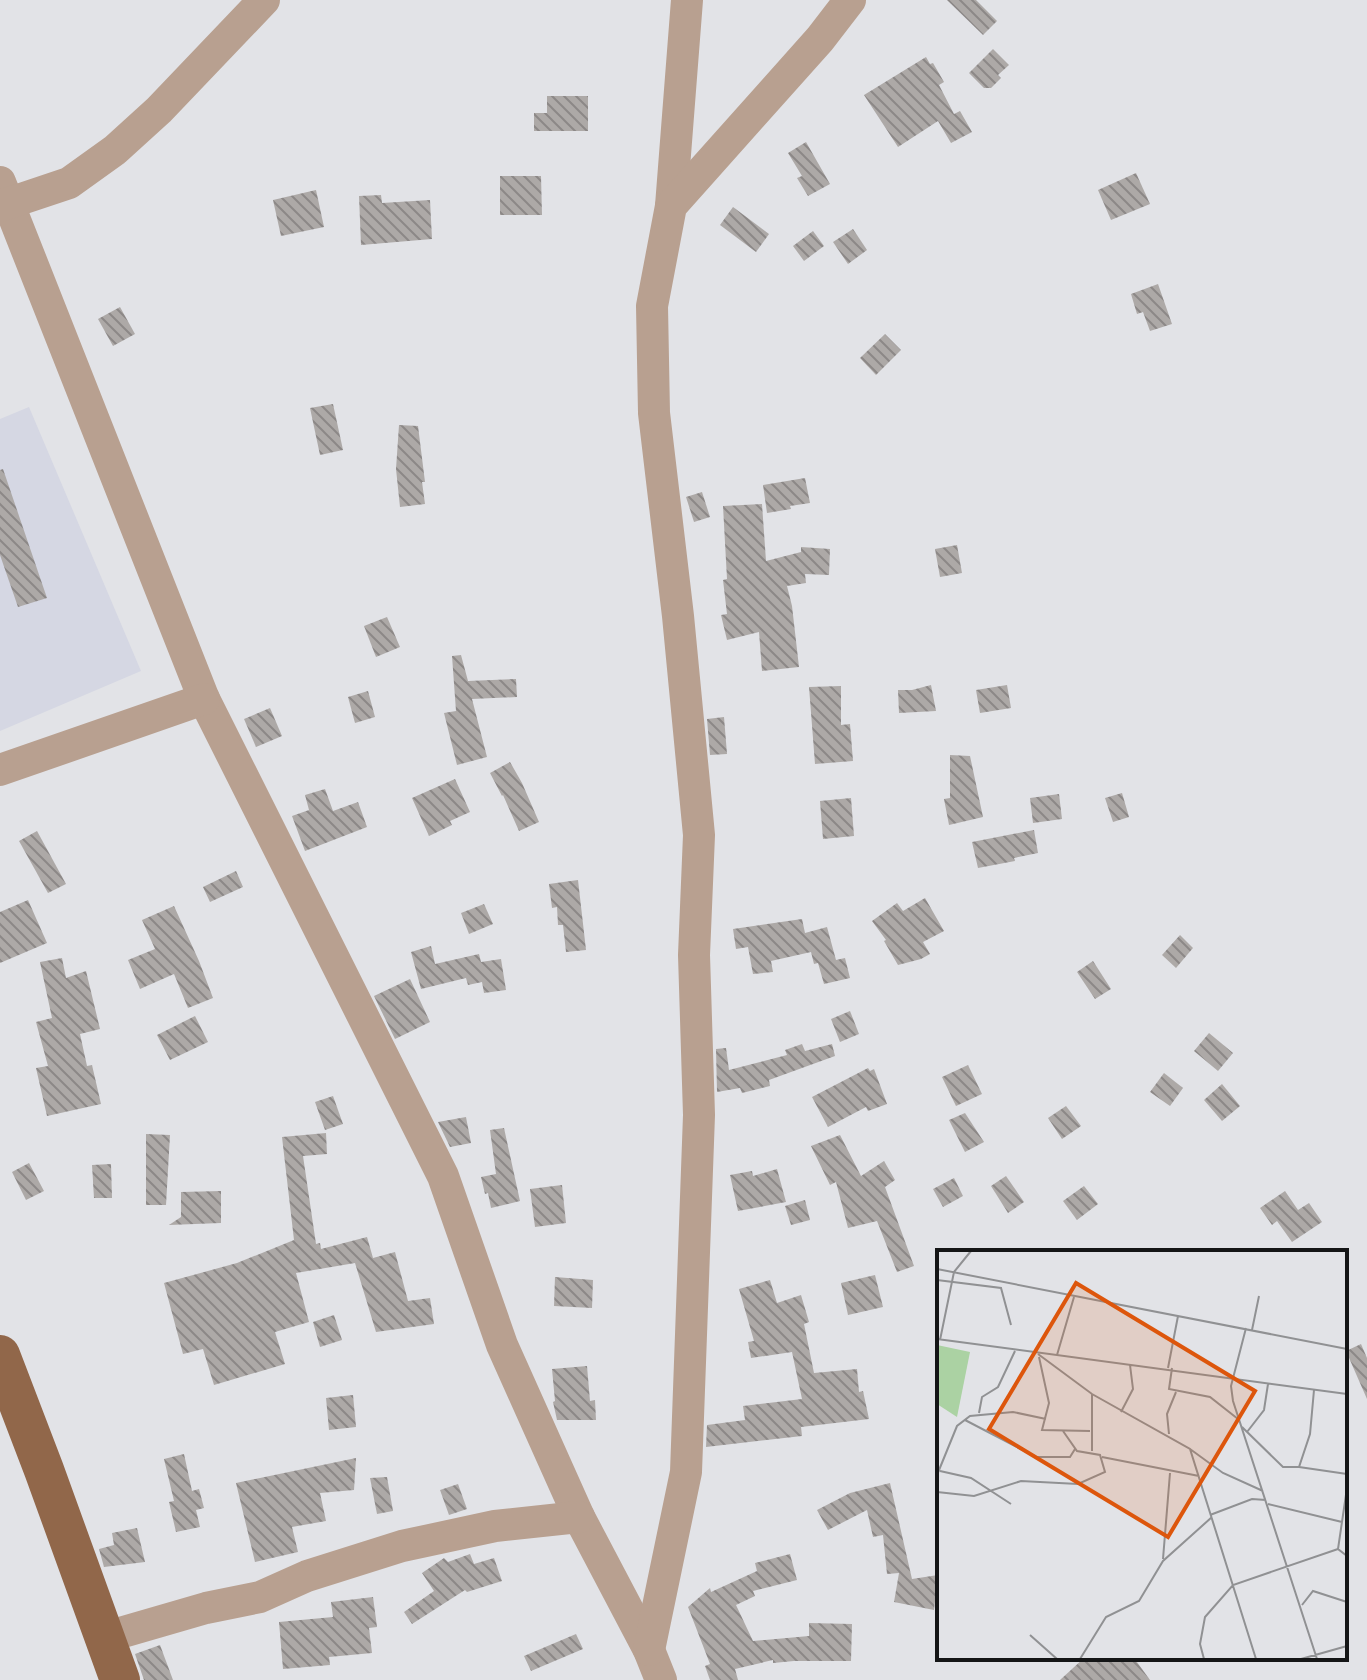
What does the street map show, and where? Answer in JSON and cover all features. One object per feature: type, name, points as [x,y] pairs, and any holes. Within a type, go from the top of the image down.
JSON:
[{"type":"main road","points":[[0,1355],[120,1680]]},
{"type":"street","points":[[264,0],[159,110],[115,150],[69,183],[3,197],[204,699],[443,1176],[502,1345],[579,1517],[649,1650],[661,1680]]},
{"type":"street","points":[[649,1650],[686,1472],[699,1115],[694,955],[699,835],[654,413],[652,306],[671,206],[687,0]]},
{"type":"street","points":[[671,206],[820,39],[850,0]]},
{"type":"street","points":[[0,770],[204,699]]},
{"type":"street","points":[[106,1637],[206,1608],[260,1597],[307,1576],[402,1546],[495,1526],[579,1517]]},
{"type":"shaded area","points":[[29,407],[141,671],[0,731],[0,419]]},
{"type":"building","points":[[947,0],[976,0],[997,21],[983,35]]},
{"type":"building","points":[[993,49],[1009,65],[998,75],[1001,78],[991,88],[984,88],[969,73]]},
{"type":"building","points":[[926,57],[944,82],[939,85],[954,114],[960,111],[972,132],[951,143],[938,121],[898,147],[864,95]]},
{"type":"building","points":[[547,96],[588,96],[588,131],[534,131],[534,113],[547,113]]},
{"type":"building","points":[[806,142],[830,184],[808,196],[797,178],[802,176],[788,153]]},
{"type":"building","points":[[1136,173],[1150,204],[1111,220],[1098,190]]},
{"type":"building","points":[[500,176],[541,176],[542,215],[500,215]]},
{"type":"building","points":[[316,190],[324,227],[281,236],[273,200]]},
{"type":"building","points":[[381,195],[382,203],[430,200],[432,239],[361,245],[359,196]]},
{"type":"building","points":[[733,207],[769,234],[756,252],[720,225]]},
{"type":"building","points":[[853,229],[867,250],[848,264],[833,242]]},
{"type":"building","points":[[813,231],[824,246],[804,261],[793,246]]},
{"type":"building","points":[[1158,284],[1172,324],[1150,331],[1143,312],[1137,314],[1131,294]]},
{"type":"building","points":[[120,307],[135,334],[113,346],[98,319]]},
{"type":"building","points":[[885,334],[901,350],[876,375],[860,358]]},
{"type":"building","points":[[333,404],[343,450],[320,455],[310,408]]},
{"type":"building","points":[[399,425],[418,426],[425,504],[400,507],[396,469]]},
{"type":"building","points":[[3,469],[47,598],[18,607],[0,555],[0,470]]},
{"type":"building","points":[[805,478],[810,503],[767,513],[763,485]]},
{"type":"building","points":[[702,492],[710,517],[694,522],[686,497]]},
{"type":"building","points":[[762,504],[766,561],[801,552],[801,547],[830,549],[829,575],[805,574],[806,583],[787,586],[799,667],[762,671],[759,632],[727,640],[721,615],[727,614],[723,580],[727,579],[723,506]]},
{"type":"building","points":[[957,545],[962,573],[940,577],[935,549]]},
{"type":"building","points":[[387,617],[400,647],[376,657],[364,626]]},
{"type":"building","points":[[461,655],[468,681],[516,679],[517,697],[472,699],[487,757],[457,765],[444,713],[456,711],[452,656]]},
{"type":"building","points":[[931,685],[936,711],[899,713],[898,690]]},
{"type":"building","points":[[1007,685],[1011,708],[980,713],[976,690]]},
{"type":"building","points":[[841,686],[841,725],[850,724],[853,761],[815,764],[809,687]]},
{"type":"building","points":[[368,691],[375,717],[355,723],[348,697]]},
{"type":"building","points":[[270,708],[282,736],[256,747],[244,719]]},
{"type":"building","points":[[724,717],[727,754],[710,755],[707,719]]},
{"type":"building","points":[[950,755],[970,756],[983,817],[949,825],[944,799],[950,798]]},
{"type":"building","points":[[510,762],[539,822],[519,831],[490,773]]},
{"type":"building","points":[[455,779],[470,812],[429,836],[412,798]]},
{"type":"building","points":[[325,789],[333,811],[358,802],[367,827],[305,851],[292,816],[309,810],[305,795]]},
{"type":"building","points":[[1122,793],[1129,817],[1113,822],[1105,798]]},
{"type":"building","points":[[1059,794],[1062,819],[1033,823],[1030,798]]},
{"type":"building","points":[[851,798],[854,836],[823,839],[820,801]]},
{"type":"building","points":[[1034,830],[1038,853],[978,868],[972,842]]},
{"type":"building","points":[[37,831],[66,884],[48,893],[19,841]]},
{"type":"building","points":[[236,871],[243,887],[210,902],[203,887]]},
{"type":"building","points":[[578,880],[586,950],[566,952],[563,925],[558,925],[557,907],[552,908],[549,884]]},
{"type":"building","points":[[925,898],[944,931],[923,942],[930,954],[898,965],[872,921],[897,903],[903,911]]},
{"type":"building","points":[[28,900],[47,943],[0,963],[0,912]]},
{"type":"building","points":[[484,904],[493,924],[469,934],[461,913]]},
{"type":"building","points":[[174,906],[213,998],[188,1008],[174,974],[140,989],[128,960],[155,949],[142,920]]},
{"type":"building","points":[[802,919],[805,933],[827,927],[836,960],[845,958],[850,978],[824,984],[811,952],[771,961],[773,972],[753,974],[748,947],[736,949],[733,929]]},
{"type":"building","points":[[1180,935],[1193,948],[1176,968],[1162,955]]},
{"type":"building","points":[[431,946],[435,964],[479,954],[481,962],[501,959],[506,990],[484,993],[482,982],[468,985],[466,978],[421,989],[411,952]]},
{"type":"building","points":[[62,958],[66,978],[86,971],[100,1029],[80,1034],[87,1066],[92,1065],[101,1104],[47,1116],[36,1068],[48,1066],[36,1022],[52,1018],[40,962]]},
{"type":"building","points":[[1093,961],[1111,989],[1095,999],[1077,972]]},
{"type":"building","points":[[410,979],[430,1022],[395,1039],[374,996]]},
{"type":"building","points":[[850,1011],[859,1034],[840,1042],[831,1019]]},
{"type":"building","points":[[195,1016],[208,1042],[170,1060],[157,1035]]},
{"type":"building","points":[[1209,1033],[1233,1053],[1218,1071],[1194,1051]]},
{"type":"building","points":[[802,1044],[805,1051],[832,1044],[835,1056],[769,1080],[770,1086],[742,1093],[740,1088],[717,1092],[716,1049],[726,1048],[729,1070],[787,1055],[785,1050]]},
{"type":"building","points":[[968,1065],[982,1094],[956,1106],[942,1077]]},
{"type":"building","points":[[868,1068],[870,1071],[874,1069],[887,1104],[868,1111],[866,1107],[828,1127],[812,1097]]},
{"type":"building","points":[[1164,1073],[1183,1088],[1170,1106],[1150,1092]]},
{"type":"building","points":[[1222,1084],[1240,1106],[1222,1121],[1204,1100]]},
{"type":"building","points":[[333,1096],[343,1124],[325,1130],[315,1102]]},
{"type":"building","points":[[1066,1106],[1081,1126],[1062,1139],[1048,1118]]},
{"type":"building","points":[[965,1113],[984,1142],[965,1152],[949,1120]]},
{"type":"building","points":[[466,1117],[471,1143],[450,1147],[438,1122]]},
{"type":"building","points":[[504,1128],[520,1201],[491,1208],[481,1177],[496,1174],[490,1130]]},
{"type":"building","points":[[326,1133],[327,1154],[303,1156],[316,1244],[320,1243],[321,1249],[367,1237],[373,1258],[395,1252],[408,1301],[430,1298],[434,1324],[376,1332],[355,1263],[296,1273],[309,1322],[275,1332],[285,1364],[214,1385],[203,1349],[183,1354],[164,1283],[237,1263],[294,1240],[282,1137]]},
{"type":"building","points":[[146,1134],[170,1135],[166,1205],[146,1205]]},
{"type":"building","points":[[840,1135],[861,1176],[884,1161],[895,1180],[885,1187],[914,1266],[897,1272],[877,1221],[848,1228],[836,1182],[830,1185],[811,1146]]},
{"type":"building","points":[[29,1163],[44,1191],[26,1200],[12,1172]]},
{"type":"building","points":[[111,1164],[112,1198],[94,1198],[92,1165]]},
{"type":"building","points":[[777,1169],[786,1202],[738,1211],[730,1175],[752,1171],[753,1176]]},
{"type":"building","points":[[1006,1176],[1024,1202],[1008,1213],[991,1186]]},
{"type":"building","points":[[954,1178],[963,1196],[943,1207],[933,1189]]},
{"type":"building","points":[[562,1185],[566,1223],[535,1227],[530,1189]]},
{"type":"building","points":[[1084,1186],[1098,1204],[1077,1220],[1063,1201]]},
{"type":"building","points":[[221,1191],[221,1223],[169,1225],[181,1217],[181,1192]]},
{"type":"building","points":[[1285,1191],[1298,1210],[1309,1203],[1322,1222],[1292,1242],[1277,1221],[1272,1225],[1260,1208]]},
{"type":"building","points":[[805,1200],[810,1220],[791,1225],[785,1206]]},
{"type":"building","points":[[875,1275],[883,1307],[848,1315],[841,1283]]},
{"type":"building","points":[[555,1277],[593,1280],[592,1308],[554,1306]]},
{"type":"building","points":[[770,1280],[777,1303],[801,1295],[809,1322],[804,1324],[814,1373],[857,1369],[859,1392],[863,1391],[869,1419],[801,1427],[802,1436],[706,1447],[707,1425],[745,1420],[743,1406],[802,1399],[792,1352],[751,1358],[748,1342],[754,1341],[739,1289]]},
{"type":"building","points":[[334,1315],[342,1340],[320,1347],[313,1322]]},
{"type":"building","points":[[1361,1344],[1367,1358],[1367,1399],[1347,1353]]},
{"type":"building","points":[[587,1366],[590,1401],[595,1400],[596,1420],[557,1420],[552,1369]]},
{"type":"building","points":[[353,1395],[356,1427],[329,1430],[326,1398]]},
{"type":"building","points":[[184,1454],[192,1491],[199,1489],[204,1508],[196,1510],[200,1527],[176,1532],[169,1502],[174,1501],[164,1459]]},
{"type":"building","points":[[356,1458],[354,1490],[320,1493],[326,1521],[292,1527],[298,1552],[255,1562],[236,1483]]},
{"type":"building","points":[[387,1477],[393,1511],[377,1514],[370,1478]]},
{"type":"building","points":[[890,1483],[912,1579],[937,1575],[934,1610],[894,1602],[899,1573],[887,1574],[883,1535],[873,1537],[867,1510],[828,1530],[817,1510],[850,1493]]},
{"type":"building","points":[[458,1484],[467,1509],[449,1515],[440,1490]]},
{"type":"building","points":[[137,1528],[145,1562],[104,1567],[99,1549],[114,1545],[112,1533]]},
{"type":"building","points":[[470,1554],[474,1564],[494,1558],[502,1581],[467,1592],[465,1590],[412,1624],[404,1612],[434,1591],[422,1573],[444,1558],[448,1562]]},
{"type":"building","points":[[790,1554],[797,1580],[753,1591],[755,1596],[736,1605],[753,1641],[809,1636],[809,1623],[852,1624],[851,1661],[773,1663],[773,1660],[735,1669],[738,1680],[710,1680],[705,1666],[710,1664],[688,1607],[710,1588],[711,1592],[757,1571],[755,1563]]},
{"type":"building","points":[[373,1597],[377,1627],[369,1628],[372,1653],[329,1657],[330,1665],[283,1669],[279,1622],[333,1617],[331,1602]]},
{"type":"building","points":[[576,1634],[583,1649],[531,1671],[524,1656]]},
{"type":"building","points":[[160,1645],[173,1680],[144,1680],[135,1654]]},
{"type":"building","points":[[1082,1660],[1135,1660],[1150,1680],[1060,1680]]}]
